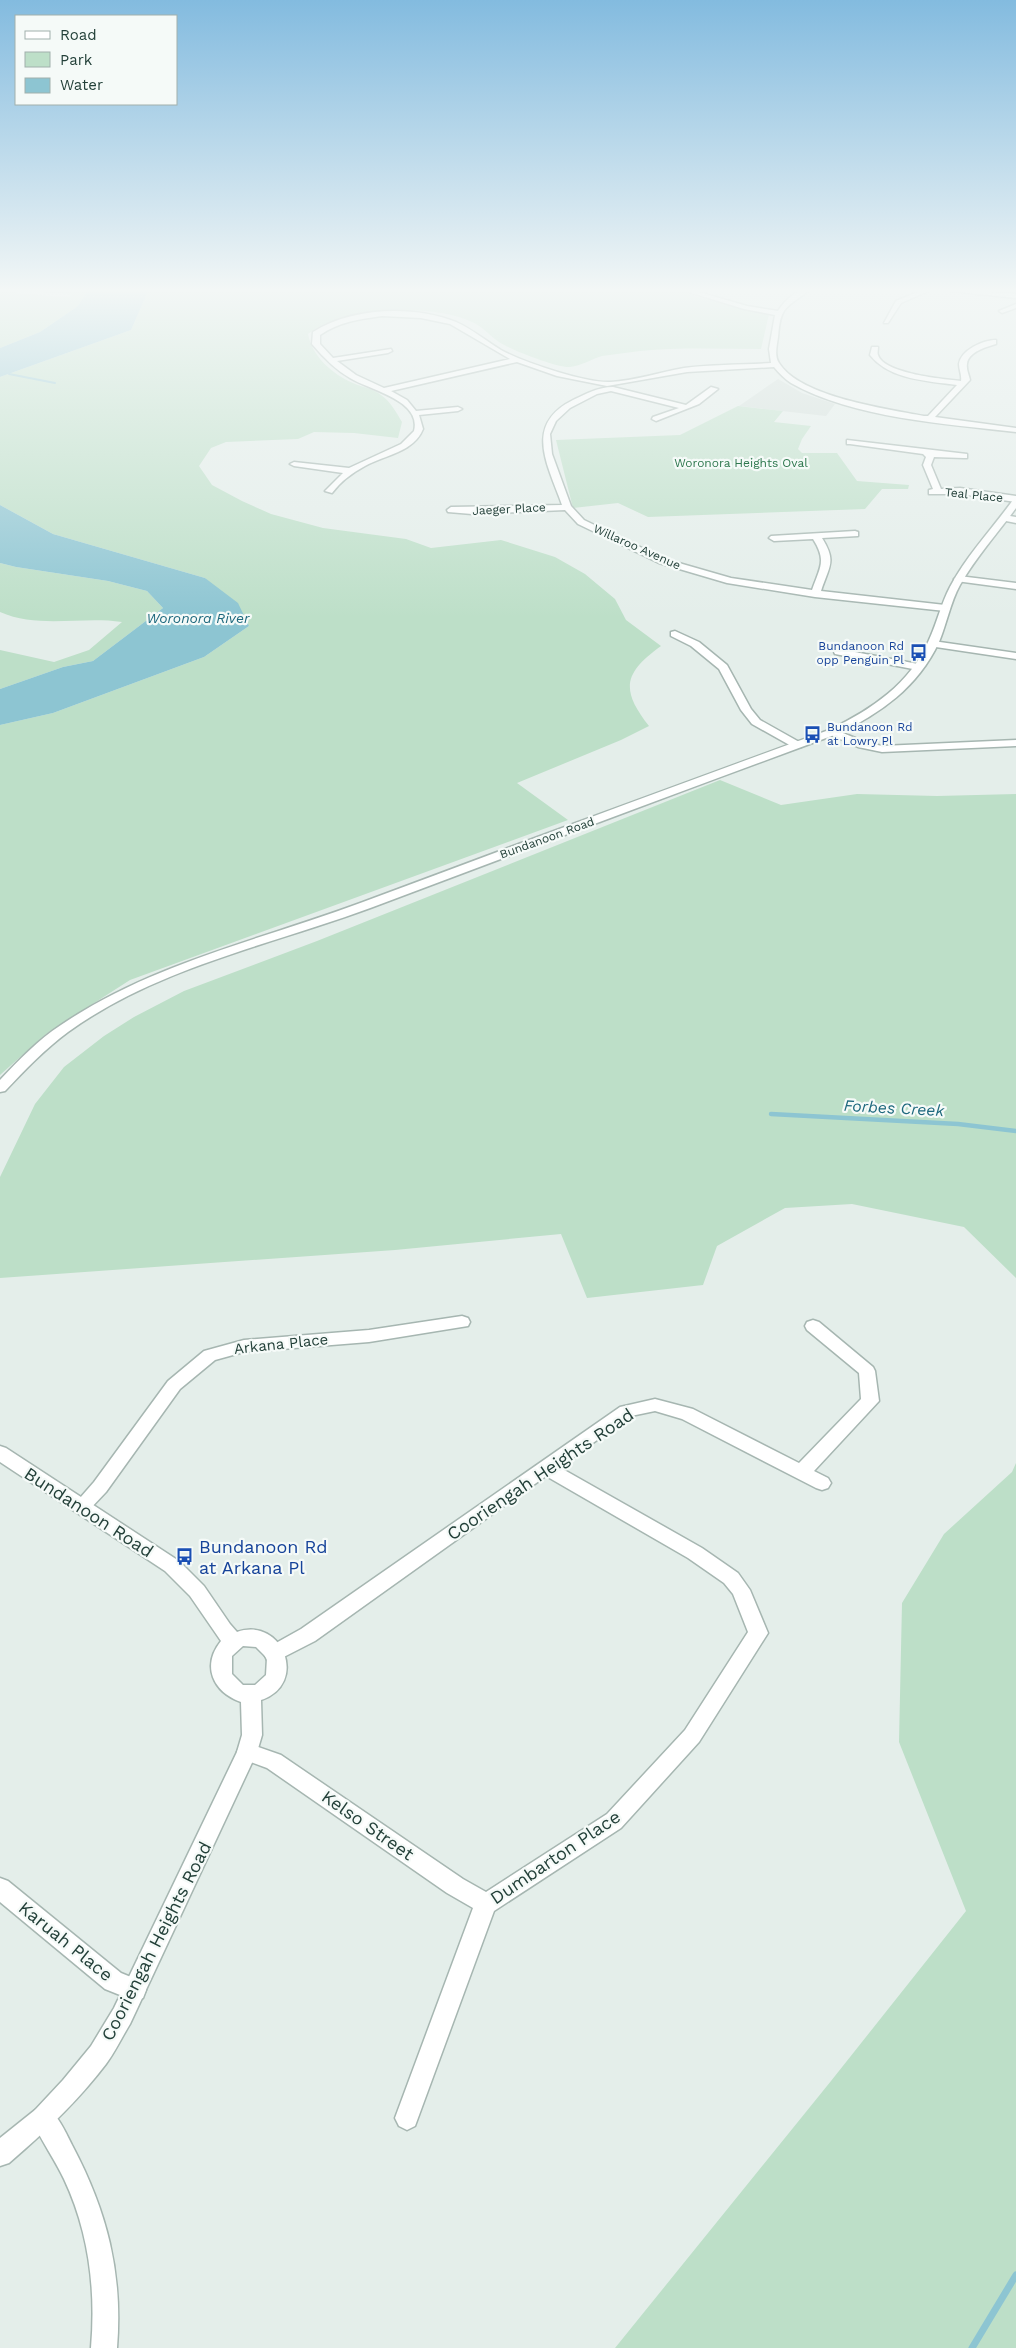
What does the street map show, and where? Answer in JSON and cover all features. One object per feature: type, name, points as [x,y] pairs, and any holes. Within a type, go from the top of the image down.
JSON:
[{"type":"street","points":[[329,491],[338,480],[351,471],[417,435],[420,426],[415,413],[399,399]]},
{"type":"street","name":"Willaroo Avenue","points":[[585,399],[562,411],[553,420],[546,434],[548,454],[567,507],[576,517],[589,526],[673,565],[746,584],[814,594],[945,608]]},
{"type":"street","points":[[654,399],[685,407]]},
{"type":"street","points":[[656,419],[703,399]]},
{"type":"street","points":[[832,399],[867,407],[931,418],[1016,430]]},
{"type":"street","points":[[931,418],[949,399]]},
{"type":"street","points":[[415,413],[458,409]]},
{"type":"street","points":[[850,442],[919,450],[929,454],[964,456]]},
{"type":"street","name":"Teal Place","points":[[929,454],[927,465],[935,491],[960,491],[1016,501]]},
{"type":"street","points":[[294,464],[351,471]]},
{"type":"street","name":"Bundanoon Road","points":[[0,1088],[32,1055],[71,1025],[104,1004],[160,976],[365,906],[833,732],[865,717],[884,705],[906,683],[918,667],[933,644],[945,608],[958,579],[1010,519],[1016,501]]},
{"type":"street","name":"Jaeger Place","points":[[451,510],[472,512],[567,507]]},
{"type":"street","points":[[774,538],[855,534]]},
{"type":"street","points":[[814,594],[827,559],[826,552],[816,536]]},
{"type":"street","points":[[958,579],[1016,586]]},
{"type":"street","points":[[675,634],[695,644],[723,667],[746,710],[756,722],[797,745]]},
{"type":"street","points":[[933,644],[1016,656]]},
{"type":"street","points":[[839,652],[918,667]]},
{"type":"street","points":[[833,732],[862,745],[882,749],[1016,742]]},
{"type":"street","name":"Arkana Place","points":[[82,1506],[100,1487],[174,1385],[198,1363],[210,1355],[244,1346],[369,1336],[462,1322]]},
{"type":"street","points":[[801,1473],[870,1401],[866,1371],[813,1326]]},
{"type":"street","name":"Cooriengah Heights Road","points":[[274,1654],[308,1635],[626,1411],[655,1405],[688,1414],[822,1483]]},
{"type":"street","name":"Bundanoon Road","points":[[0,1453],[172,1566],[197,1591],[234,1641]]},
{"type":"street","name":"Dumbarton Place","points":[[407,2118],[486,1904],[614,1821],[692,1736],[758,1633],[741,1590],[731,1578],[695,1553],[546,1468]]},
{"type":"street","points":[[241,1638],[258,1638],[267,1644],[274,1654],[278,1665],[278,1676],[271,1686],[262,1692],[251,1695],[237,1692],[230,1687],[221,1664],[226,1647],[234,1641],[241,1638]]},
{"type":"street","name":"Cooriengah Heights Road","points":[[0,2154],[43,2118],[99,2054],[135,1990],[247,1752],[252,1735],[251,1695]]},
{"type":"street","name":"Kelso Street","points":[[247,1752],[274,1761],[455,1886],[486,1904]]},
{"type":"street","name":"Karuah Place","points":[[0,1888],[113,1981],[135,1990]]},
{"type":"street","points":[[43,2118],[63,2148],[89,2210],[107,2285],[107,2327],[104,2348]]},
{"type":"shaded area","points":[[750,399],[819,399],[835,404],[826,416],[739,406]]},
{"type":"green space","points":[[0,399],[385,399],[402,422],[398,438],[354,433],[314,432],[298,439],[226,442],[211,448],[199,466],[212,485],[271,514],[323,528],[406,539],[431,548],[501,540],[555,557],[585,574],[615,599],[626,620],[661,646],[639,665],[633,673],[630,682],[633,702],[649,726],[621,740],[517,783],[568,820],[130,980],[46,1034],[0,1075],[0,725],[53,713],[204,657],[249,626],[205,578],[53,534],[0,505]]},
{"type":"green space","name":"Woronora Heights Oval","points":[[738,406],[783,411],[774,422],[811,426],[798,449],[802,453],[837,453],[857,481],[909,485],[908,489],[882,489],[865,509],[648,517],[618,503],[573,508],[556,440],[680,435]]},
{"type":"green space","points":[[0,563],[108,581],[147,591],[163,608],[93,661],[63,667],[0,689],[0,650],[54,662],[89,650],[122,622],[30,620],[0,612]]},
{"type":"green space","points":[[720,780],[781,805],[857,794],[937,796],[1016,794],[1016,1278],[964,1227],[852,1204],[785,1208],[717,1246],[703,1285],[587,1298],[561,1234],[395,1250],[0,1278],[0,1177],[35,1104],[64,1067],[104,1036],[134,1017],[184,991],[317,941]]},
{"type":"green space","points":[[1016,1463],[1016,2348],[615,2348],[966,1911],[899,1742],[902,1603],[944,1534],[1012,1472]]},
{"type":"water","name":"Woronora River","points":[[0,505],[53,534],[205,578],[238,603],[249,626],[204,657],[53,713],[0,725],[0,689],[63,667],[93,661],[163,608],[147,591],[108,581],[0,563]]},
{"type":"waterway","name":"Forbes Creek","points":[[771,1114],[958,1124],[1016,1131]]},
{"type":"waterway","name":"Forbes Creek","points":[[972,2348],[1016,2275]]},
{"type":"place","name":"Bundanoon Rd opp Penguin Pl","points":[[918,653]]},
{"type":"place","name":"Bundanoon Rd at Lowry Pl","points":[[813,734]]},
{"type":"place","name":"Bundanoon Rd at Arkana Pl","points":[[185,1556]]}]
